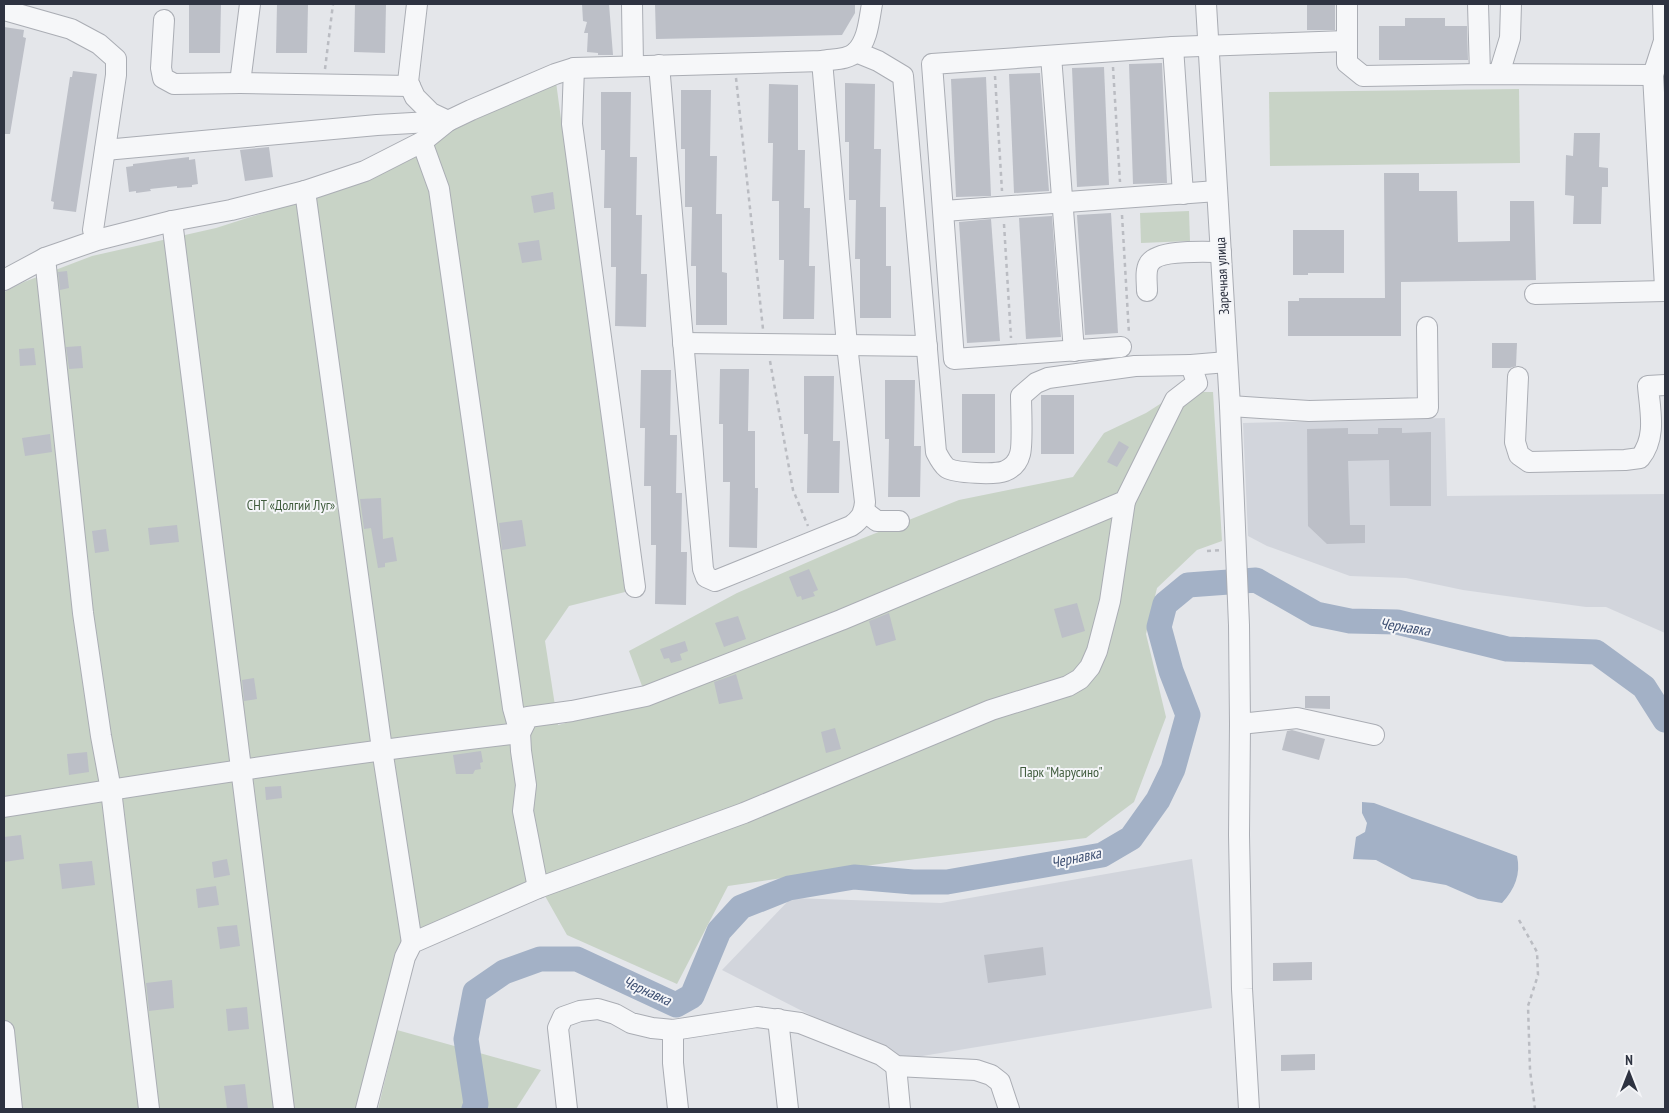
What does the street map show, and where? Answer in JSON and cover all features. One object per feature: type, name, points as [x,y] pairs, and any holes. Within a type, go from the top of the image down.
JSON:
[{"type":"street","points":[[240,83],[250,4]]},
{"type":"street","points":[[417,4],[408,82],[415,97],[431,113],[448,121]]},
{"type":"street","points":[[632,4],[633,65]]},
{"type":"street","points":[[4,280],[45,258],[97,240],[172,221],[231,210],[305,192],[365,171],[422,142],[448,121],[538,81],[574,68],[659,64],[822,61],[846,57],[856,52],[867,32],[872,4]]},
{"type":"street","name":"Заречная улица","points":[[1206,4],[1230,406],[1239,625],[1239,835],[1242,989],[1248,1109]]},
{"type":"street","points":[[1347,4],[1347,63],[1363,76],[1489,74],[1653,75]]},
{"type":"street","points":[[1478,4],[1489,74]]},
{"type":"street","points":[[1489,74],[1510,38],[1511,4]]},
{"type":"street","points":[[1535,294],[1665,289],[1653,75],[1664,41],[1663,4]]},
{"type":"street","points":[[4,10],[71,28],[99,44],[116,59],[116,76],[92,230]]},
{"type":"street","points":[[164,20],[161,68],[163,78],[174,84],[240,83],[410,86]]},
{"type":"street","points":[[890,68],[1173,47],[1347,41]]},
{"type":"street","points":[[1173,47],[1184,194]]},
{"type":"street","points":[[856,52],[903,76],[936,452],[940,461],[946,467],[956,471],[1004,472],[1014,466],[1020,454],[1021,396],[1027,389],[1048,378],[1135,366],[1227,362]]},
{"type":"street","points":[[1051,56],[1074,351]]},
{"type":"street","points":[[659,64],[703,569],[706,577],[716,581],[850,526],[859,520],[864,512],[865,502],[847,345],[822,61]]},
{"type":"street","points":[[932,64],[954,359],[1121,347]]},
{"type":"street","points":[[574,68],[572,124],[635,587]]},
{"type":"street","points":[[105,150],[377,125],[448,121]]},
{"type":"street","points":[[422,142],[439,189],[513,708],[520,732],[526,785],[523,811],[538,888]]},
{"type":"street","points":[[305,192],[382,749],[412,943],[405,956],[366,1109]]},
{"type":"street","points":[[944,211],[1217,192]]},
{"type":"street","points":[[172,221],[284,1109]]},
{"type":"street","points":[[1147,291],[1146,272],[1148,264],[1153,259],[1174,253],[1220,252]]},
{"type":"street","points":[[45,258],[83,613],[111,790],[149,1109]]},
{"type":"street","points":[[1230,406],[1309,411],[1428,408],[1427,327]]},
{"type":"street","points":[[683,343],[927,346]]},
{"type":"street","points":[[412,943],[538,888],[744,813],[991,710],[1068,686],[1080,679],[1090,667],[1097,651],[1110,600],[1125,501],[1175,400],[1197,383],[1191,365]]},
{"type":"street","points":[[1518,377],[1515,442],[1520,455],[1529,462],[1640,458],[1647,450],[1652,433],[1648,386],[1665,385]]},
{"type":"street","points":[[520,732],[528,718],[646,696],[841,620],[1125,501]]},
{"type":"street","points":[[864,512],[877,522],[899,521]]},
{"type":"street","points":[[1240,724],[1297,718],[1374,735]]},
{"type":"street","points":[[4,807],[242,769],[520,732]]},
{"type":"street","points":[[567,1109],[558,1028],[563,1017],[580,1011],[598,1009],[615,1014],[631,1023],[673,1030],[757,1017],[800,1023],[881,1056],[896,1066],[976,1070],[991,1075],[1000,1082],[1009,1109]]},
{"type":"street","points":[[778,1019],[788,1109]]},
{"type":"street","points":[[673,1030],[673,1063],[678,1109]]},
{"type":"street","points":[[4,1031],[12,1109]]},
{"type":"street","points":[[896,1066],[900,1109]]},
{"type":"path","points":[[324,85],[333,4]]},
{"type":"path","points":[[735,63],[762,324],[794,490],[814,541]]},
{"type":"path","points":[[1519,920],[1537,952],[1538,975],[1528,1006],[1530,1070],[1535,1109]]},
{"type":"shaded area","points":[[1445,418],[1447,496],[1665,494],[1665,633],[1606,607],[1586,607],[1463,590],[1406,578],[1350,576],[1267,546],[1248,536],[1243,423]]},
{"type":"shaded area","points":[[1192,859],[1212,1008],[898,1060],[722,970],[791,898],[941,903]]},
{"type":"green space","name":"СНТ «Долгий Луг»","points":[[556,82],[625,592],[569,606],[545,641],[558,725],[648,702],[629,651],[737,593],[861,539],[959,500],[1073,477],[1104,433],[1146,413],[1171,397],[1213,392],[1222,541],[1197,550],[1157,588],[1146,634],[1166,717],[1134,802],[1086,838],[900,861],[728,886],[677,984],[567,935],[545,896],[416,950],[372,1109],[4,1109],[4,292],[24,282],[92,256],[216,228],[285,206]]},
{"type":"green space","points":[[1519,89],[1520,163],[1270,166],[1269,92]]},
{"type":"green space","points":[[1189,211],[1190,241],[1141,243],[1140,213]]},
{"type":"green space","points":[[397,1030],[541,1070],[516,1109],[378,1109]]},
{"type":"water","points":[[1362,802],[1374,803],[1517,856],[1518,869],[1514,887],[1502,903],[1478,899],[1446,885],[1412,879],[1376,860],[1353,859],[1356,837],[1365,832],[1367,823],[1362,813]]},
{"type":"building","points":[[189,4],[221,4],[220,53],[189,53]]},
{"type":"building","points":[[277,4],[308,4],[307,53],[276,53]]},
{"type":"building","points":[[355,4],[386,4],[385,53],[354,52]]},
{"type":"building","points":[[582,4],[609,4],[613,55],[598,55],[598,53],[587,52],[588,33],[584,33],[587,22],[583,21]]},
{"type":"building","points":[[655,4],[855,4],[855,13],[842,35],[656,39]]},
{"type":"building","points":[[1307,4],[1335,4],[1335,30],[1307,30]]},
{"type":"building","points":[[1405,18],[1445,18],[1445,26],[1467,26],[1468,60],[1379,60],[1379,26],[1405,26]]},
{"type":"building","points":[[4,27],[24,30],[23,37],[26,38],[10,134],[4,134]]},
{"type":"building","points":[[1162,63],[1167,183],[1133,184],[1129,64]]},
{"type":"building","points":[[1104,67],[1109,185],[1077,187],[1072,68]]},
{"type":"building","points":[[73,71],[97,74],[76,212],[53,209],[54,202],[51,201],[70,77],[72,77]]},
{"type":"building","points":[[1040,73],[1049,191],[1014,193],[1009,74]]},
{"type":"building","points":[[986,77],[991,196],[956,197],[951,79]]},
{"type":"building","points":[[845,83],[875,84],[874,149],[881,149],[880,207],[886,207],[886,266],[891,266],[891,318],[860,318],[860,259],[855,259],[856,200],[849,200],[849,142],[845,142]]},
{"type":"building","points":[[769,84],[798,85],[798,150],[805,150],[804,208],[810,208],[809,266],[815,266],[814,319],[783,319],[784,260],[779,260],[779,201],[772,201],[773,143],[768,143]]},
{"type":"building","points":[[681,90],[711,90],[710,156],[717,156],[716,214],[722,214],[722,272],[727,273],[727,325],[696,325],[696,266],[691,266],[692,207],[685,207],[685,149],[681,149]]},
{"type":"building","points":[[601,92],[631,92],[630,157],[637,157],[636,215],[642,215],[641,274],[647,274],[646,327],[615,326],[616,267],[611,267],[611,208],[604,208],[605,150],[601,150]]},
{"type":"building","points":[[1574,133],[1600,133],[1599,167],[1608,168],[1608,187],[1602,187],[1601,224],[1573,224],[1574,196],[1565,195],[1566,155],[1573,156]]},
{"type":"building","points":[[269,147],[273,177],[245,181],[240,150]]},
{"type":"building","points":[[189,157],[189,160],[195,159],[198,184],[192,185],[192,187],[177,188],[177,186],[150,189],[151,191],[136,193],[136,191],[129,192],[126,167],[133,166],[133,164]]},
{"type":"building","points":[[1384,173],[1419,173],[1419,191],[1457,191],[1458,242],[1510,241],[1510,201],[1534,201],[1536,280],[1401,282],[1401,336],[1288,336],[1288,301],[1299,301],[1299,298],[1385,298]]},
{"type":"building","points":[[553,192],[555,209],[534,213],[531,196]]},
{"type":"building","points":[[1111,213],[1118,333],[1085,335],[1077,215]]},
{"type":"building","points":[[1052,216],[1061,337],[1026,339],[1019,218]]},
{"type":"building","points":[[991,219],[1000,341],[967,343],[959,222]]},
{"type":"building","points":[[1293,230],[1344,230],[1344,273],[1293,275]]},
{"type":"building","points":[[539,240],[542,260],[522,263],[518,243]]},
{"type":"building","points":[[67,271],[69,288],[60,290],[58,272]]},
{"type":"building","points":[[1492,343],[1517,343],[1516,366],[1492,368]]},
{"type":"building","points":[[81,346],[83,368],[69,369],[66,347]]},
{"type":"building","points":[[34,348],[36,365],[20,366],[19,349]]},
{"type":"building","points":[[720,369],[749,369],[748,431],[755,431],[755,488],[758,488],[757,548],[729,547],[730,482],[723,482],[723,424],[719,424]]},
{"type":"building","points":[[641,370],[671,370],[670,435],[677,435],[676,493],[682,493],[681,552],[687,552],[686,605],[655,604],[656,545],[651,545],[651,486],[644,486],[645,428],[640,428]]},
{"type":"building","points":[[804,376],[834,376],[833,441],[840,441],[839,493],[807,493],[808,434],[804,434]]},
{"type":"building","points":[[885,380],[915,380],[914,446],[921,446],[920,497],[888,497],[889,439],[885,439]]},
{"type":"building","points":[[962,394],[995,394],[995,453],[962,453]]},
{"type":"building","points":[[1041,395],[1074,395],[1074,454],[1041,454]]},
{"type":"building","points":[[1348,428],[1348,434],[1378,434],[1378,428],[1402,428],[1402,433],[1431,432],[1431,506],[1390,506],[1389,460],[1348,461],[1350,525],[1365,525],[1365,543],[1327,544],[1308,526],[1307,429]]},
{"type":"building","points":[[50,434],[52,452],[25,456],[22,438]]},
{"type":"building","points":[[1119,441],[1129,447],[1117,467],[1107,462]]},
{"type":"building","points":[[381,498],[383,539],[393,537],[397,561],[385,563],[385,567],[378,568],[371,528],[364,529],[360,499]]},
{"type":"building","points":[[522,520],[526,546],[502,550],[499,523]]},
{"type":"building","points":[[177,525],[179,542],[150,545],[148,528]]},
{"type":"building","points":[[106,529],[109,551],[95,553],[92,531]]},
{"type":"building","points":[[809,569],[818,590],[813,592],[815,596],[802,600],[801,596],[797,597],[789,577]]},
{"type":"building","points":[[1077,603],[1085,631],[1062,638],[1054,609]]},
{"type":"building","points":[[889,613],[896,640],[876,646],[869,621]]},
{"type":"building","points":[[738,616],[746,639],[724,647],[715,623]]},
{"type":"building","points":[[685,641],[688,651],[680,654],[682,660],[671,663],[669,658],[664,659],[660,649]]},
{"type":"building","points":[[736,674],[743,699],[719,704],[714,682]]},
{"type":"building","points":[[254,678],[257,699],[244,701],[242,680]]},
{"type":"building","points":[[1305,696],[1330,696],[1330,709],[1305,708]]},
{"type":"building","points":[[835,728],[841,749],[826,753],[821,732]]},
{"type":"building","points":[[1292,730],[1325,739],[1319,760],[1282,750],[1287,731]]},
{"type":"building","points":[[481,751],[483,762],[480,763],[481,769],[475,770],[473,774],[456,774],[453,755]]},
{"type":"building","points":[[87,752],[89,772],[69,775],[67,754]]},
{"type":"building","points":[[281,786],[282,798],[266,800],[265,787]]},
{"type":"building","points":[[21,835],[24,859],[4,862],[4,837]]},
{"type":"building","points":[[227,859],[230,875],[214,878],[212,862]]},
{"type":"building","points":[[92,861],[95,885],[62,889],[59,864]]},
{"type":"building","points":[[216,886],[219,905],[198,908],[196,889]]},
{"type":"building","points":[[237,925],[240,946],[220,949],[217,927]]},
{"type":"building","points":[[1043,947],[1046,975],[988,983],[984,955]]},
{"type":"building","points":[[1312,962],[1312,980],[1273,981],[1273,963]]},
{"type":"building","points":[[172,980],[174,1008],[149,1011],[146,983]]},
{"type":"building","points":[[247,1007],[249,1029],[228,1031],[226,1009]]},
{"type":"building","points":[[1315,1054],[1315,1070],[1281,1071],[1281,1055]]},
{"type":"building","points":[[245,1084],[248,1109],[227,1109],[224,1086]]},
{"type":"waterway","name":"Чернавка","points":[[474,1109],[476,1104],[466,1039],[475,992],[504,972],[540,959],[577,959],[676,1005],[692,996],[719,931],[741,907],[789,888],[854,877],[913,882],[947,882],[1102,855],[1131,838],[1158,800],[1173,769],[1188,715],[1171,671],[1159,627],[1165,604],[1188,585],[1256,580],[1316,614],[1350,621],[1397,622],[1507,649],[1596,652],[1644,687],[1665,720]]},
{"type":"park label","name":"Парк \"Марусино\"","points":[[1061,772]]}]
